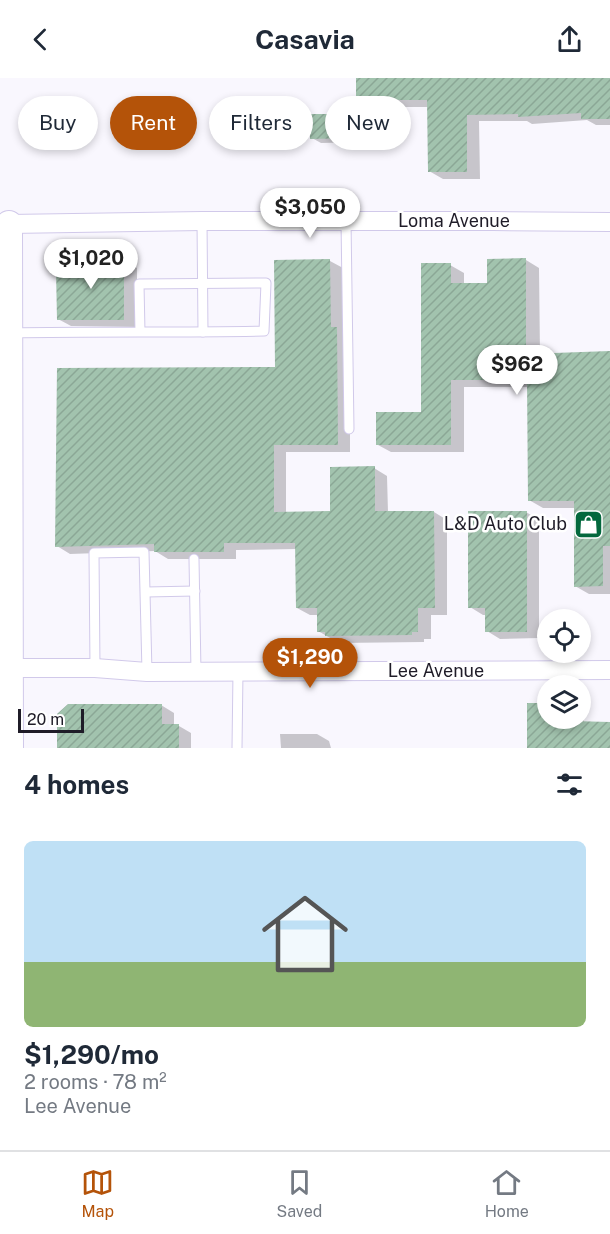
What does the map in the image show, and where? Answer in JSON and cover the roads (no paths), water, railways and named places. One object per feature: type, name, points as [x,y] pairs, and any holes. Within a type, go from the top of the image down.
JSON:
[{"type":"street","name":"Loma Avenue","points":[[3,224],[202,221],[610,222]]},
{"type":"street","points":[[3,224],[10,333],[5,580],[10,668],[5,704],[10,748]]},
{"type":"street","name":"Lee Avenue","points":[[10,668],[95,668],[147,672],[610,670]]},
{"type":"lane","points":[[202,221],[203,332]]},
{"type":"lane","points":[[346,221],[349,429]]},
{"type":"lane","points":[[10,333],[203,332],[264,331],[266,283],[139,284],[140,332]]},
{"type":"lane","points":[[95,668],[94,553],[144,552],[147,672]]},
{"type":"lane","points":[[194,559],[196,672]]},
{"type":"lane","points":[[146,592],[195,591]]},
{"type":"lane","points":[[237,748],[238,672]]},
{"type":"place","name":"L&D Auto Club","points":[[588,524]]}]
